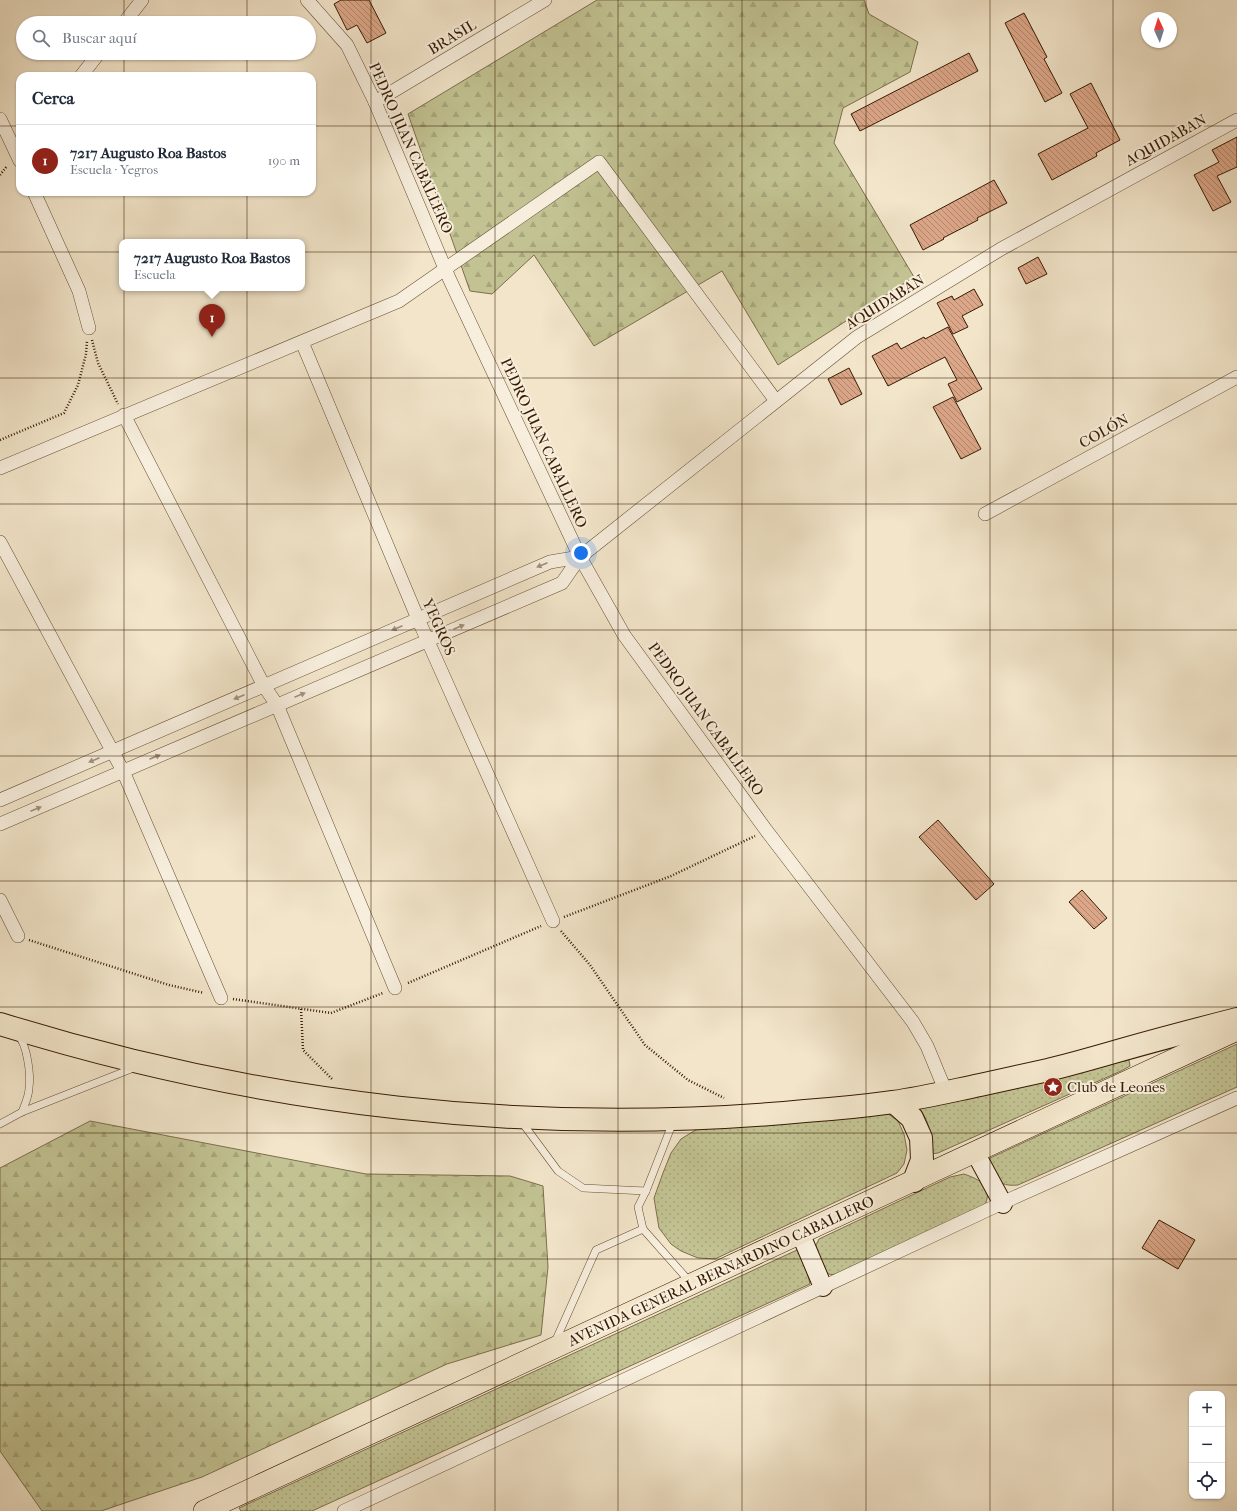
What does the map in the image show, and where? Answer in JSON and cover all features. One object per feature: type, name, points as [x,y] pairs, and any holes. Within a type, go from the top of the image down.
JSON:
[{"type":"highway","points":[[1,1024],[67,1044],[143,1064],[252,1087],[334,1101],[432,1112],[519,1118],[599,1121],[748,1117],[894,1102],[1050,1070],[1237,1019]]},
{"type":"highway","points":[[894,1102],[912,1118],[921,1138],[922,1160],[914,1181]]},
{"type":"main road","name":"AVENIDA GENERAL BERNARDINO CABALLERO","points":[[204,1511],[802,1235],[914,1181],[976,1154],[1237,1030]]},
{"type":"main road","points":[[976,1154],[1003,1204]]},
{"type":"main road","points":[[802,1235],[823,1287]]},
{"type":"street","points":[[129,16],[142,0]]},
{"type":"street","name":"PEDRO JUAN CABALLERO","points":[[307,0],[347,45],[375,102],[446,269],[580,557],[624,635],[766,830],[913,1022],[927,1046],[946,1092]]},
{"type":"street","name":"BRASIL","points":[[375,102],[545,0]]},
{"type":"street","points":[[84,72],[94,60]]},
{"type":"street","points":[[0,119],[16,150]]},
{"type":"street","name":"AQUIDABAN","points":[[580,557],[857,337],[1001,249],[1237,120]]},
{"type":"street","points":[[0,468],[399,301],[599,162],[776,401]]},
{"type":"street","points":[[36,196],[79,291],[89,328]]},
{"type":"street","name":"YEGROS","points":[[302,342],[418,619],[554,921]]},
{"type":"street","name":"COLÓN","points":[[985,514],[1237,377]]},
{"type":"street","points":[[124,416],[264,686],[277,705],[395,988]]},
{"type":"street","points":[[0,542],[123,771],[221,998]]},
{"type":"street","points":[[0,800],[550,562],[580,557]]},
{"type":"street","points":[[0,824],[562,583],[580,557]]},
{"type":"street","points":[[0,900],[18,936]]},
{"type":"street","points":[[344,1511],[823,1287],[1237,1098]]},
{"type":"lane","points":[[1,1024],[21,1038],[29,1067],[30,1089],[22,1112]]},
{"type":"lane","points":[[0,1124],[22,1112],[143,1064]]},
{"type":"lane","points":[[519,1118],[558,1171],[583,1188],[646,1191]]},
{"type":"lane","points":[[673,1120],[646,1191],[638,1207],[643,1229],[692,1285]]},
{"type":"lane","points":[[551,1350],[596,1250],[643,1229]]},
{"type":"path","points":[[89,328],[98,363],[124,416]]},
{"type":"path","points":[[0,440],[64,412],[78,385],[86,354],[89,328]]},
{"type":"path","points":[[18,936],[169,985],[221,998],[331,1014],[554,921],[671,876],[766,830]]},
{"type":"path","points":[[554,921],[590,965],[645,1045],[688,1080],[730,1101]]},
{"type":"path","points":[[301,1009],[303,1050],[335,1082]]},
{"type":"green space","points":[[597,0],[864,0],[869,14],[918,42],[910,72],[843,108],[834,143],[914,277],[778,365],[722,271],[594,346],[534,255],[492,294],[470,291],[408,114]]},
{"type":"green space","points":[[1237,1044],[1237,1087],[1018,1185],[1002,1183],[995,1177],[986,1162],[990,1158]]},
{"type":"green space","points":[[1129,1060],[1130,1066],[1121,1071],[938,1153],[930,1154],[931,1140],[928,1123],[918,1106]]},
{"type":"green space","points":[[887,1113],[898,1121],[904,1134],[907,1150],[904,1164],[897,1173],[715,1259],[698,1258],[681,1251],[671,1244],[659,1228],[654,1198],[663,1173],[671,1153],[681,1139],[694,1131],[708,1125]]},
{"type":"green space","points":[[90,1121],[366,1174],[510,1176],[543,1186],[548,1267],[541,1335],[447,1364],[202,1477],[101,1511],[42,1511],[0,1451],[0,1168]]},
{"type":"green space","points":[[964,1174],[976,1179],[987,1189],[987,1200],[984,1207],[838,1276],[829,1274],[823,1270],[816,1252],[816,1245],[819,1239],[950,1177]]},
{"type":"green space","points":[[797,1250],[802,1258],[810,1284],[312,1511],[241,1511],[239,1508]]},
{"type":"building","points":[[341,0],[369,0],[386,33],[367,43],[357,25],[347,30],[334,4]]},
{"type":"building","points":[[1024,13],[1047,57],[1044,59],[1062,93],[1045,102],[1005,23]]},
{"type":"building","points":[[969,53],[978,71],[860,131],[851,114]]},
{"type":"building","points":[[1091,83],[1120,140],[1096,153],[1097,156],[1052,180],[1038,154],[1088,128],[1070,94]]},
{"type":"building","points":[[1237,137],[1237,167],[1217,176],[1231,202],[1213,211],[1194,175],[1219,162],[1212,150]]},
{"type":"building","points":[[994,180],[1007,203],[977,218],[978,220],[923,250],[910,225]]},
{"type":"building","points":[[1038,257],[1047,274],[1026,284],[1018,268]]},
{"type":"building","points":[[974,289],[983,305],[962,316],[968,327],[953,334],[937,303],[952,296],[954,300]]},
{"type":"building","points":[[948,327],[982,389],[957,402],[948,384],[957,380],[945,357],[888,386],[872,356],[897,343],[901,349]]},
{"type":"building","points":[[849,368],[862,394],[841,405],[828,379]]},
{"type":"building","points":[[953,397],[981,449],[961,459],[933,407]]},
{"type":"building","points":[[938,820],[994,884],[976,900],[919,837]]},
{"type":"building","points":[[1082,890],[1107,918],[1094,929],[1069,902]]},
{"type":"building","points":[[1159,1220],[1195,1240],[1178,1269],[1142,1248]]},
{"type":"place","name":"7217 Augusto Roa Bastos","points":[[212,337]]},
{"type":"place","name":"Club de Leones","points":[[1053,1087]]}]
